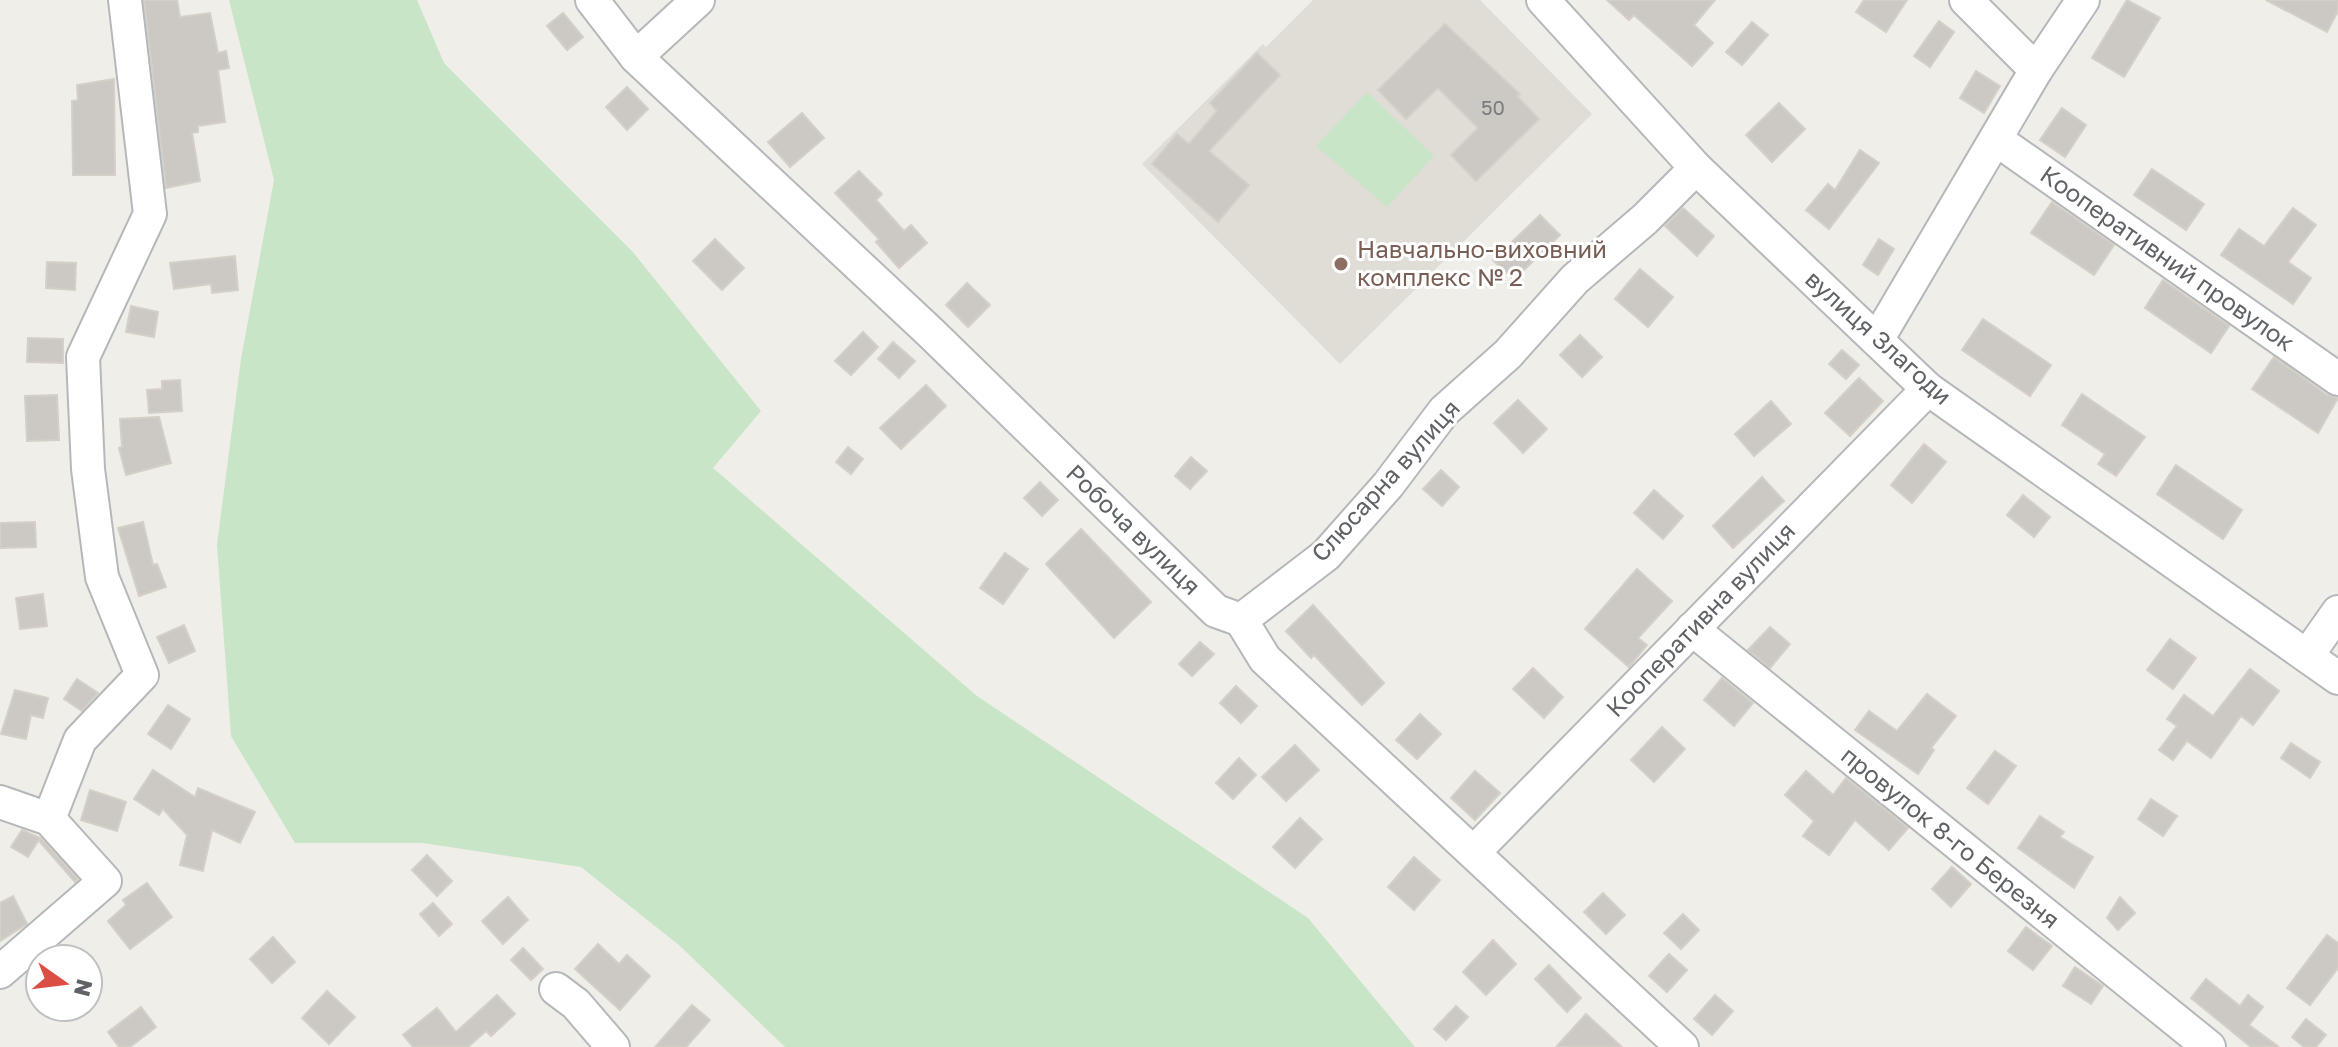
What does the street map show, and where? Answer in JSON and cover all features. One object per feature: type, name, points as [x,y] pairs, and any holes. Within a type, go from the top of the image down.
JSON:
[{"type":"street","points":[[49,819],[80,740],[142,675],[102,577],[88,469],[83,357],[150,214],[125,0]]},
{"type":"street","name":"Робоча вулиця","points":[[592,0],[636,57],[931,333],[1216,611],[1241,620]]},
{"type":"street","points":[[636,57],[698,0]]},
{"type":"street","name":"вулиця Злагоди","points":[[1543,0],[1696,168],[1928,389],[2338,678]]},
{"type":"street","points":[[1966,0],[2036,70]]},
{"type":"street","points":[[1877,340],[2036,70],[2083,0]]},
{"type":"street","name":"Кооперативний провулок","points":[[1997,140],[2338,379]]},
{"type":"street","name":"Слюсарна вулиця","points":[[1241,620],[1326,555],[1388,485],[1444,411],[1508,354],[1575,279],[1645,219],[1696,168]]},
{"type":"street","name":"Кооперативна вулиця","points":[[1474,852],[1928,389]]},
{"type":"street","points":[[2307,656],[2338,612]]},
{"type":"street","points":[[1241,620],[1265,659],[1682,1047]]},
{"type":"street","name":"провулок 8-го Березня","points":[[1692,629],[2209,1047]]},
{"type":"street","points":[[0,802],[49,819],[105,881],[0,972]]},
{"type":"street","points":[[556,989],[576,1004],[613,1047]]},
{"type":"shaded area","name":"Навчально-виховний комплекс № 2","points":[[1313,0],[1480,0],[1592,114],[1340,364],[1142,164],[1263,44],[1266,47]]},
{"type":"green space","points":[[229,0],[417,0],[444,63],[632,251],[761,411],[713,468],[977,696],[1308,918],[1415,1047],[785,1047],[680,946],[581,867],[423,843],[295,843],[231,736],[217,545],[241,359],[274,180]]},
{"type":"green space","points":[[1367,92],[1434,156],[1387,207],[1316,146]]},
{"type":"building","points":[[144,0],[177,0],[180,17],[210,13],[218,53],[226,51],[229,68],[218,70],[225,122],[198,126],[198,132],[192,133],[200,181],[166,188]]},
{"type":"building","points":[[1607,0],[1715,0],[1694,25],[1713,43],[1692,66],[1634,15],[1629,20]]},
{"type":"building","points":[[1864,0],[1907,0],[1886,32],[1856,12]]},
{"type":"building","points":[[2127,0],[2160,18],[2124,77],[2092,58]]},
{"type":"building","points":[[2266,0],[2338,0],[2338,11],[2327,32]]},
{"type":"building","points":[[563,13],[583,37],[567,50],[547,26]]},
{"type":"building","points":[[1939,21],[1954,32],[1930,67],[1914,56]]},
{"type":"building","points":[[1752,22],[1768,35],[1742,65],[1726,52]]},
{"type":"building","points":[[1445,24],[1520,94],[1517,96],[1539,119],[1476,181],[1451,155],[1478,128],[1438,88],[1406,119],[1378,90]]},
{"type":"building","points":[[1257,53],[1280,75],[1209,151],[1249,185],[1218,222],[1152,164],[1177,134],[1189,144],[1217,111],[1210,103]]},
{"type":"building","points":[[1976,71],[2000,86],[1984,113],[1960,98]]},
{"type":"building","points":[[114,79],[115,175],[73,175],[72,101],[78,100],[77,85]]},
{"type":"building","points":[[627,87],[648,109],[627,130],[606,107]]},
{"type":"building","points":[[1779,103],[1805,129],[1772,162],[1746,135]]},
{"type":"building","points":[[2062,108],[2086,125],[2065,157],[2040,140]]},
{"type":"building","points":[[802,113],[824,138],[790,167],[768,142]]},
{"type":"building","points":[[1860,150],[1879,163],[1829,229],[1806,210],[1828,184],[1835,190]]},
{"type":"building","points":[[2152,169],[2204,204],[2186,230],[2134,195]]},
{"type":"building","points":[[859,171],[882,194],[876,200],[904,231],[911,225],[927,243],[899,268],[876,242],[879,239],[835,193]]},
{"type":"building","points":[[2052,202],[2114,245],[2094,275],[2031,233]]},
{"type":"building","points":[[1683,208],[1714,236],[1697,256],[1665,226]]},
{"type":"building","points":[[2293,208],[2316,225],[2288,262],[2311,278],[2293,304],[2221,255],[2239,229],[2264,246]]},
{"type":"building","points":[[1540,215],[1560,235],[1514,280],[1493,260]]},
{"type":"building","points":[[715,239],[744,268],[722,290],[693,261]]},
{"type":"building","points":[[1879,239],[1894,249],[1878,275],[1863,265]]},
{"type":"building","points":[[235,256],[238,290],[212,293],[211,284],[174,289],[170,263]]},
{"type":"building","points":[[47,262],[76,263],[75,290],[46,288]]},
{"type":"building","points":[[1640,269],[1673,297],[1648,327],[1615,299]]},
{"type":"building","points":[[2163,280],[2229,326],[2211,353],[2145,308]]},
{"type":"building","points":[[967,283],[990,305],[968,327],[946,305]]},
{"type":"building","points":[[131,306],[158,312],[154,337],[126,332]]},
{"type":"building","points":[[1983,319],[2051,365],[2030,396],[1962,350]]},
{"type":"building","points":[[863,332],[878,347],[851,375],[835,361]]},
{"type":"building","points":[[1580,335],[1602,357],[1582,377],[1560,355]]},
{"type":"building","points":[[28,338],[63,339],[63,363],[27,362]]},
{"type":"building","points":[[893,342],[915,361],[899,378],[878,359]]},
{"type":"building","points":[[1842,350],[1859,365],[1846,379],[1829,364]]},
{"type":"building","points":[[2274,357],[2327,395],[2338,398],[2318,433],[2252,389]]},
{"type":"building","points":[[1859,378],[1883,401],[1850,436],[1825,413]]},
{"type":"building","points":[[180,380],[182,411],[149,413],[147,390],[162,389],[162,381]]},
{"type":"building","points":[[926,385],[946,406],[901,449],[880,428]]},
{"type":"building","points":[[2082,394],[2145,437],[2116,476],[2098,464],[2105,454],[2062,425]]},
{"type":"building","points":[[57,395],[59,440],[27,441],[25,396]]},
{"type":"building","points":[[1518,400],[1547,429],[1523,453],[1494,423]]},
{"type":"building","points":[[1771,401],[1791,424],[1754,456],[1735,434]]},
{"type":"building","points":[[159,417],[171,463],[126,475],[119,448],[122,447],[120,419]]},
{"type":"building","points":[[1924,444],[1946,462],[1912,503],[1891,485]]},
{"type":"building","points":[[848,447],[863,459],[851,474],[836,462]]},
{"type":"building","points":[[1191,457],[1207,471],[1190,489],[1175,476]]},
{"type":"building","points":[[2176,465],[2242,510],[2223,539],[2157,494]]},
{"type":"building","points":[[1441,470],[1459,487],[1442,506],[1423,489]]},
{"type":"building","points":[[1762,477],[1784,501],[1733,548],[1713,526]]},
{"type":"building","points":[[1040,482],[1058,500],[1042,516],[1024,498]]},
{"type":"building","points":[[1654,490],[1683,516],[1663,539],[1634,513]]},
{"type":"building","points":[[2023,495],[2050,517],[2034,537],[2007,515]]},
{"type":"building","points":[[35,522],[36,547],[0,548],[0,523]]},
{"type":"building","points":[[143,522],[153,565],[157,564],[166,587],[139,596],[118,528]]},
{"type":"building","points":[[1081,529],[1151,602],[1114,638],[1046,564]]},
{"type":"building","points":[[1005,553],[1028,569],[1003,604],[980,588]]},
{"type":"building","points":[[1637,569],[1672,601],[1638,638],[1647,645],[1629,667],[1585,629]]},
{"type":"building","points":[[43,594],[47,626],[20,629],[16,598]]},
{"type":"building","points":[[1313,605],[1384,683],[1362,705],[1286,631]]},
{"type":"building","points":[[184,625],[195,651],[169,663],[157,637]]},
{"type":"building","points":[[1770,627],[1790,644],[1770,668],[1748,650]]},
{"type":"building","points":[[2170,639],[2196,658],[2173,689],[2147,670]]},
{"type":"building","points":[[1200,642],[1214,654],[1192,676],[1179,664]]},
{"type":"building","points":[[1533,668],[1563,697],[1544,718],[1513,689]]},
{"type":"building","points":[[2250,669],[2279,691],[2253,725],[2241,716],[2211,758],[2187,741],[2173,760],[2159,750],[2177,726],[2167,719],[2184,695],[2213,716]]},
{"type":"building","points":[[1722,678],[1753,703],[1734,726],[1704,700]]},
{"type":"building","points":[[77,679],[98,693],[82,711],[64,699]]},
{"type":"building","points":[[1236,686],[1257,706],[1241,723],[1220,703]]},
{"type":"building","points":[[15,690],[48,698],[43,718],[31,715],[26,739],[1,734]]},
{"type":"building","points":[[1927,694],[1956,716],[1931,748],[1934,750],[1918,774],[1855,730],[1869,711],[1897,731]]},
{"type":"building","points":[[168,705],[190,719],[171,749],[148,734]]},
{"type":"building","points":[[1420,714],[1441,734],[1417,759],[1396,740]]},
{"type":"building","points":[[1662,727],[1685,749],[1654,782],[1631,760]]},
{"type":"building","points":[[2291,743],[2320,762],[2310,778],[2281,758]]},
{"type":"building","points":[[1295,745],[1319,770],[1286,801],[1262,777]]},
{"type":"building","points":[[1995,751],[2016,766],[1988,804],[1967,788]]},
{"type":"building","points":[[1239,758],[1256,775],[1233,799],[1216,783]]},
{"type":"building","points":[[153,770],[195,797],[198,788],[255,812],[240,843],[212,830],[203,871],[180,865],[187,835],[163,809],[159,815],[134,799]]},
{"type":"building","points":[[1475,771],[1500,793],[1475,820],[1451,798]]},
{"type":"building","points":[[1806,771],[1833,795],[1846,778],[1908,828],[1889,850],[1855,820],[1829,855],[1803,836],[1814,821],[1785,795]]},
{"type":"building","points":[[90,790],[126,802],[117,831],[81,820]]},
{"type":"building","points":[[2151,799],[2177,816],[2163,836],[2138,819]]},
{"type":"building","points":[[2040,816],[2064,832],[2060,837],[2093,857],[2074,888],[2018,848]]},
{"type":"building","points":[[1300,818],[1322,839],[1295,868],[1273,847]]},
{"type":"building","points":[[22,830],[40,838],[28,857],[11,847]]},
{"type":"building","points":[[41,838],[78,879],[75,882],[39,841]]},
{"type":"building","points":[[427,855],[452,881],[437,896],[412,870]]},
{"type":"building","points":[[1414,857],[1440,880],[1414,910],[1388,887]]},
{"type":"building","points":[[1952,867],[1971,884],[1951,907],[1932,889]]},
{"type":"building","points":[[147,883],[172,917],[130,949],[108,921],[126,905],[123,900]]},
{"type":"building","points":[[1603,893],[1625,915],[1606,934],[1584,912]]},
{"type":"building","points":[[13,896],[27,924],[0,941],[0,903]]},
{"type":"building","points":[[508,897],[528,920],[503,944],[482,921]]},
{"type":"building","points":[[2120,897],[2135,913],[2118,930],[2107,918]]},
{"type":"building","points":[[433,903],[452,924],[439,936],[420,914]]},
{"type":"building","points":[[1683,914],[1699,930],[1681,949],[1664,933]]},
{"type":"building","points":[[2026,927],[2052,946],[2033,970],[2008,951]]},
{"type":"building","points":[[2327,935],[2338,943],[2338,968],[2310,1005],[2287,988]]},
{"type":"building","points":[[273,937],[295,962],[272,983],[250,959]]},
{"type":"building","points":[[1493,940],[1516,964],[1486,995],[1463,972]]},
{"type":"building","points":[[598,944],[619,964],[627,955],[650,976],[620,1010],[575,969]]},
{"type":"building","points":[[523,948],[543,969],[531,980],[511,960]]},
{"type":"building","points":[[1669,954],[1687,970],[1667,992],[1649,976]]},
{"type":"building","points":[[1549,965],[1581,998],[1567,1012],[1535,979]]},
{"type":"building","points":[[2075,967],[2103,986],[2091,1004],[2063,986]]},
{"type":"building","points":[[2206,979],[2240,1006],[2248,995],[2263,1007],[2249,1025],[2279,1047],[2251,1047],[2191,998]]},
{"type":"building","points":[[327,991],[355,1017],[329,1044],[302,1018]]},
{"type":"building","points":[[497,995],[515,1014],[491,1036],[486,1031],[468,1047],[413,1047],[403,1035],[437,1008],[456,1032]]},
{"type":"building","points":[[1715,995],[1733,1011],[1712,1035],[1694,1019]]},
{"type":"building","points":[[692,1005],[710,1020],[686,1047],[655,1047]]},
{"type":"building","points":[[1456,1006],[1468,1017],[1446,1040],[1434,1029]]},
{"type":"building","points":[[141,1007],[156,1027],[130,1047],[119,1047],[108,1032]]},
{"type":"building","points":[[1586,1014],[1622,1047],[1556,1047]]},
{"type":"building","points":[[2306,1019],[2326,1035],[2316,1047],[2304,1047],[2292,1037]]},
{"type":"place","name":"Навчально-виховний комплекс № 2","points":[[1341,264]]}]
